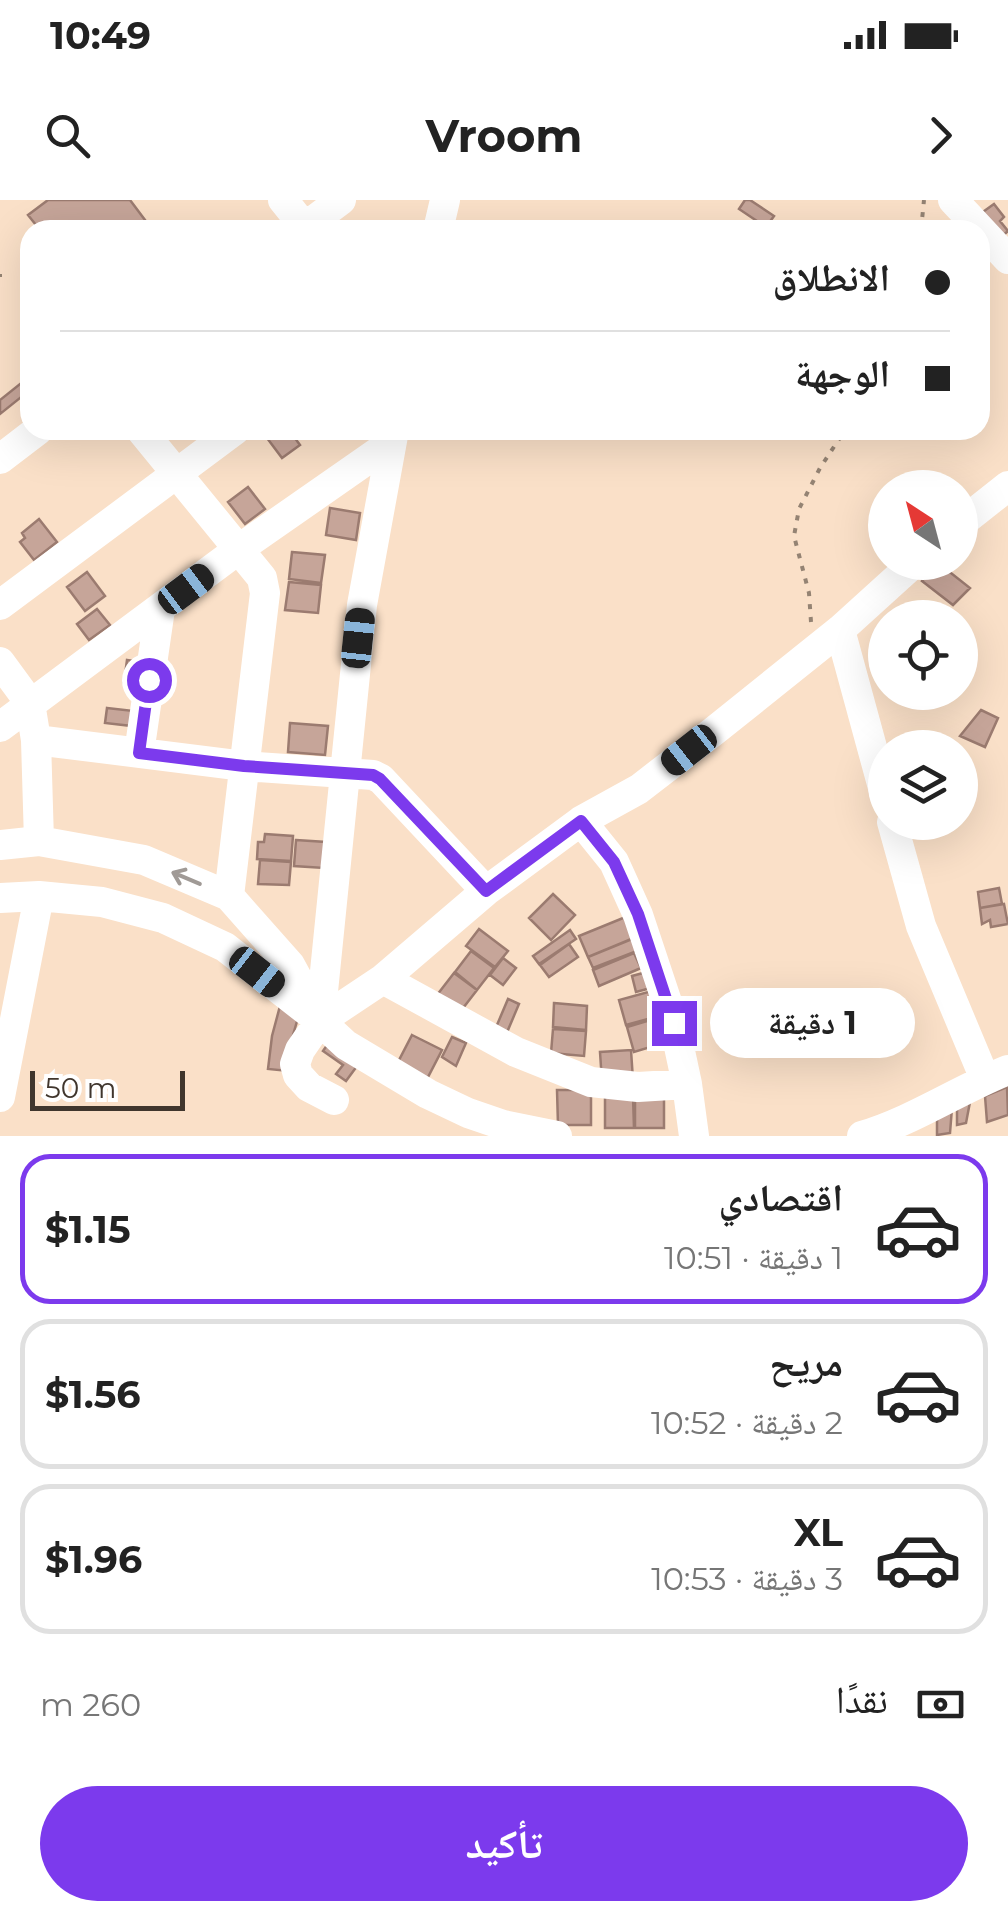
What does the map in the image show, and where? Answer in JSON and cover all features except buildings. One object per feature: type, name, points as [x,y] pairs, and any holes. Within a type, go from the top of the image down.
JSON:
[{"type":"street","points":[[315,220],[340,200]]},
{"type":"street","points":[[953,200],[972,220]]},
{"type":"street","points":[[990,239],[1008,258]]},
{"type":"street","points":[[0,459],[25,440]]},
{"type":"street","points":[[150,440],[262,578],[265,593],[228,896]]},
{"type":"street","points":[[0,605],[222,440]]},
{"type":"street","points":[[0,727],[387,440]]},
{"type":"street","points":[[320,1021],[362,604],[391,440]]},
{"type":"street","points":[[978,510],[1008,486]]},
{"type":"street","points":[[334,1100],[309,1087],[298,1075],[295,1064],[320,1021],[384,980],[486,891],[581,821],[639,788],[714,732],[895,580]]},
{"type":"street","points":[[139,753],[160,608]]},
{"type":"street","points":[[840,630],[868,733]]},
{"type":"street","points":[[0,662],[30,703],[36,740],[39,841]]},
{"type":"street","points":[[36,740],[244,766],[373,775],[486,891]]},
{"type":"street","points":[[581,821],[614,862],[638,914],[674,1023],[688,1084],[694,1136]]},
{"type":"street","points":[[881,1134],[996,1074],[921,926],[897,840]]},
{"type":"street","points":[[0,844],[39,841],[144,860],[228,896],[290,964],[320,1021]]},
{"type":"street","points":[[0,1097],[39,896]]},
{"type":"street","points":[[0,898],[39,896],[102,902],[164,918],[226,947],[346,1045],[428,1094],[503,1125],[556,1136]]},
{"type":"street","points":[[384,980],[516,1052],[591,1082],[638,1087],[688,1084]]},
{"type":"path","points":[[800,660],[811,626],[809,593],[794,536],[799,509],[838,440]]},
{"type":"route","points":[[149,680],[139,753],[244,766],[373,775],[486,891],[581,821],[614,862],[638,914],[674,1023]]}]
